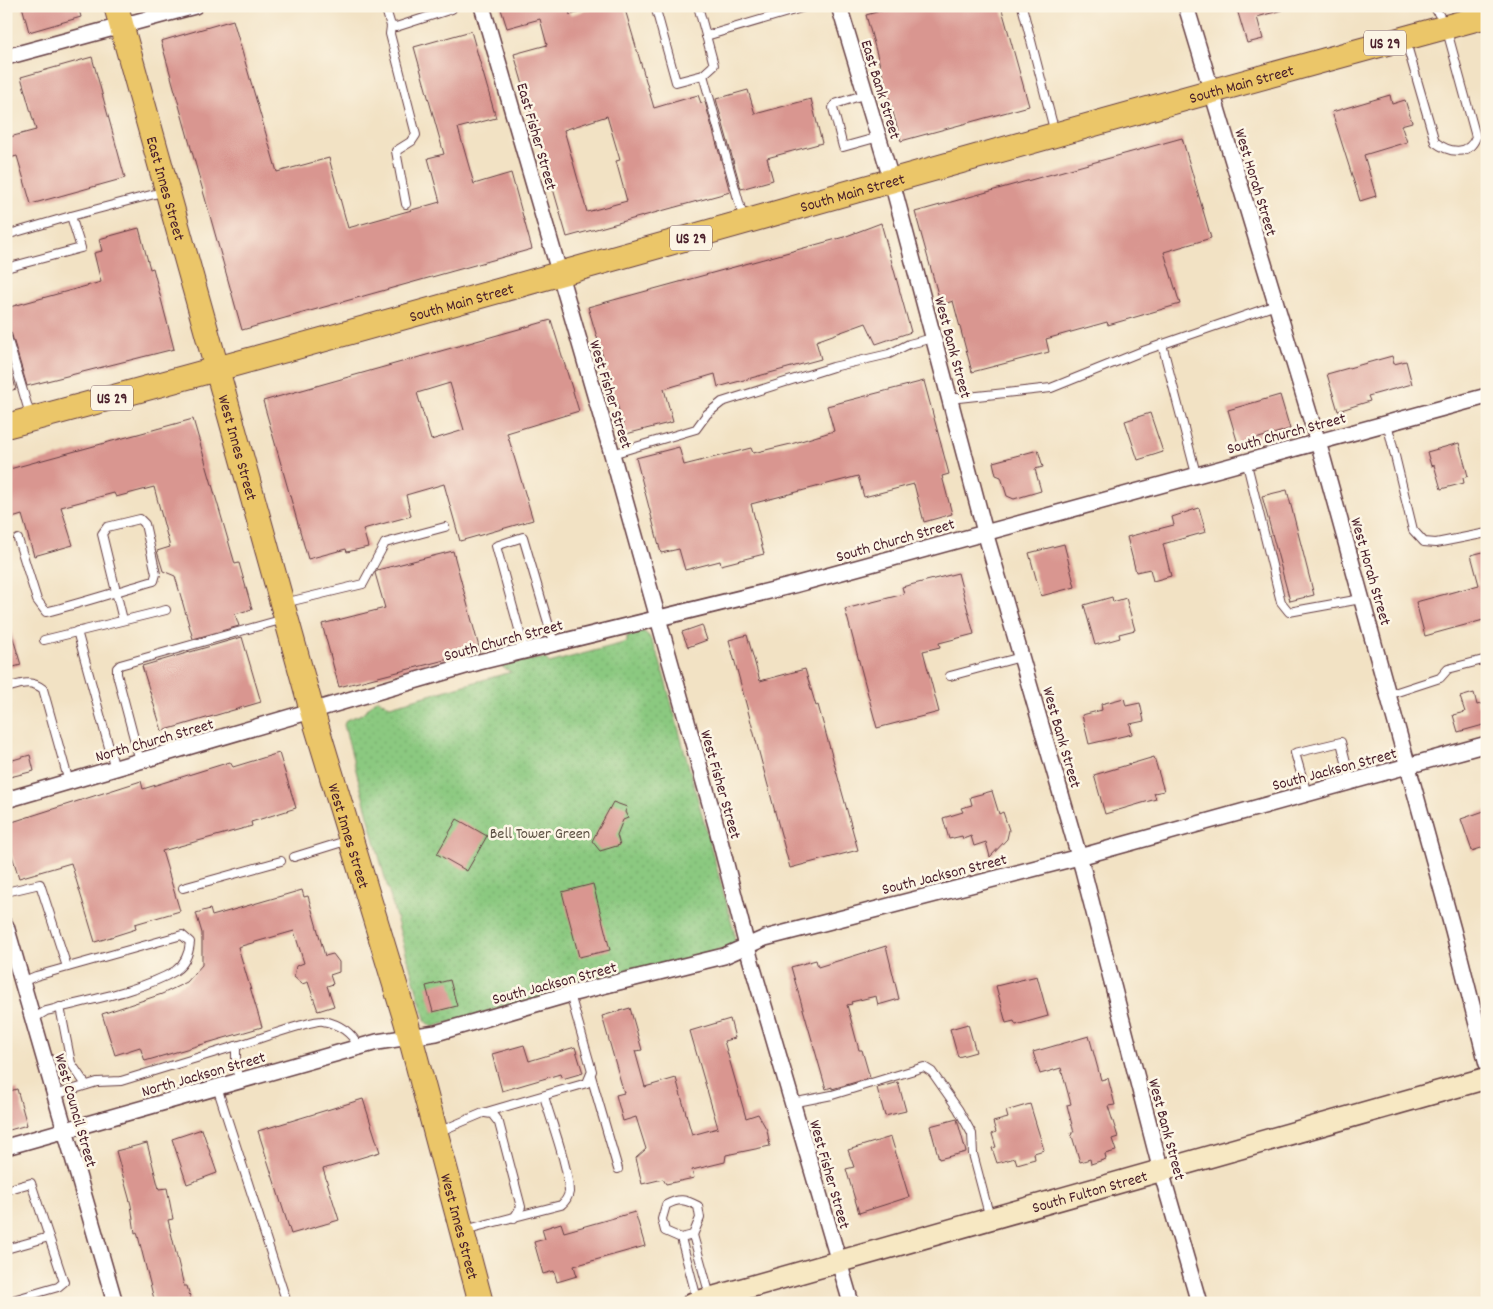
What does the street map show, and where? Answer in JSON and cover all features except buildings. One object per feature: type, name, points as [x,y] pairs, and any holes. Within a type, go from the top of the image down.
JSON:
[{"type":"main road","name":"East Innes Street","points":[[119,16],[218,370]]},
{"type":"main road","name":"South Main Street","points":[[218,370],[559,276],[1210,90],[1446,27],[1476,16]]},
{"type":"main road","name":"US 29","points":[[6,426],[218,370]]},
{"type":"main road","name":"West Innes Street","points":[[218,370],[312,711],[410,1038],[481,1303]]},
{"type":"street","points":[[6,57],[119,16],[195,6]]},
{"type":"street","name":"East Fisher Street","points":[[482,6],[559,276]]},
{"type":"street","name":"East Bank Street","points":[[839,6],[892,182]]},
{"type":"street","name":"West Horah Street","points":[[1186,6],[1318,441],[1453,930],[1487,1064]]},
{"type":"street","name":"West Bank Street","points":[[892,182],[985,532],[1079,857],[1161,1171],[1199,1303]]},
{"type":"street","name":"West Fisher Street","points":[[559,276],[612,454],[747,946],[851,1303]]},
{"type":"street","name":"South Church Street","points":[[312,711],[554,643],[794,585],[1246,460],[1487,396]]},
{"type":"street","name":"North Church Street","points":[[6,800],[312,711]]},
{"type":"street","name":"South Jackson Street","points":[[410,1038],[436,1033],[570,994],[724,956],[765,938],[1079,857],[1487,744]]},
{"type":"street","name":"West Council Street","points":[[6,926],[115,1303]]},
{"type":"street","name":"North Jackson Street","points":[[6,1147],[377,1042],[410,1038]]},
{"type":"street","name":"South Fulton Street","points":[[700,1301],[1487,1078]]},
{"type":"lane","points":[[385,6],[391,26],[390,34],[416,135],[412,141],[396,151],[406,204]]},
{"type":"lane","points":[[391,26],[396,27],[452,9],[453,6]]},
{"type":"lane","points":[[655,6],[676,82],[703,75],[714,65],[698,6]]},
{"type":"lane","points":[[706,36],[808,6]]},
{"type":"lane","points":[[1022,6],[1056,135]]},
{"type":"lane","points":[[1404,38],[1435,142],[1445,150],[1466,150],[1472,146],[1476,137],[1446,27],[1434,6]]},
{"type":"lane","points":[[703,75],[745,223]]},
{"type":"lane","points":[[866,94],[834,104],[833,108],[843,147],[878,137]]},
{"type":"lane","points":[[6,235],[168,190]]},
{"type":"lane","points":[[6,268],[81,248],[71,216]]},
{"type":"lane","points":[[950,399],[1051,388],[1162,344],[1276,305]]},
{"type":"lane","points":[[6,334],[31,420]]},
{"type":"lane","points":[[612,454],[696,429],[707,414],[722,402],[833,367],[889,354],[909,344],[933,338]]},
{"type":"lane","points":[[1162,344],[1196,474]]},
{"type":"lane","points":[[1387,423],[1413,530],[1424,542],[1436,543],[1487,533]]},
{"type":"lane","points":[[1246,460],[1281,602],[1289,612],[1362,599]]},
{"type":"lane","points":[[18,539],[37,600],[46,612],[116,592],[154,581],[156,574],[145,524],[140,519],[107,527],[102,534],[116,592],[123,620]]},
{"type":"lane","points":[[140,761],[117,674],[117,668],[120,665],[363,584],[386,543],[445,527]]},
{"type":"lane","points":[[524,651],[496,546],[523,537],[554,643]]},
{"type":"lane","points":[[44,640],[166,610]]},
{"type":"lane","points":[[77,631],[115,769]]},
{"type":"lane","points":[[950,676],[1021,657]]},
{"type":"lane","points":[[1388,695],[1440,678],[1448,669],[1487,659]]},
{"type":"lane","points":[[6,688],[27,682],[36,683],[43,689],[69,782]]},
{"type":"lane","points":[[1307,794],[1295,753],[1341,742],[1351,782]]},
{"type":"lane","points":[[294,857],[351,839]]},
{"type":"lane","points":[[183,888],[281,860]]},
{"type":"lane","points":[[6,892],[40,884],[66,967]]},
{"type":"lane","points":[[22,982],[66,967],[182,935],[190,942],[189,954],[175,971],[137,987],[46,1011],[33,1020]]},
{"type":"lane","points":[[436,1132],[484,1113],[587,1083],[592,1071],[570,994]]},
{"type":"lane","points":[[60,1007],[71,1063],[86,1085]]},
{"type":"lane","points":[[55,1095],[97,1082],[121,1081],[321,1020],[340,1027],[353,1036],[359,1047]]},
{"type":"lane","points":[[236,1046],[236,1068],[240,1081]]},
{"type":"lane","points":[[792,1103],[840,1092],[924,1067],[932,1072],[958,1109],[972,1134],[974,1154],[990,1220]]},
{"type":"lane","points":[[591,1076],[618,1169]]},
{"type":"lane","points":[[217,1087],[287,1303]]},
{"type":"lane","points":[[462,1230],[514,1218],[561,1205],[567,1201],[567,1177],[544,1096]]},
{"type":"lane","points":[[484,1113],[492,1114],[499,1123],[521,1207],[514,1218]]},
{"type":"lane","points":[[6,1190],[31,1183],[64,1282],[58,1287],[6,1302]]},
{"type":"lane","points":[[693,1235],[682,1238],[665,1231],[662,1219],[666,1205],[676,1199],[688,1200],[698,1206],[700,1218],[693,1235],[700,1301]]},
{"type":"lane","points":[[6,1249],[49,1237]]},
{"type":"lane","points":[[682,1238],[700,1301]]},
{"type":"green space","name":"Bell Tower Green","points":[[643,631],[649,636],[659,658],[734,931],[735,942],[731,947],[432,1027],[426,1022],[394,911],[344,725],[346,720],[362,714],[377,699],[390,706],[511,672],[502,667],[503,664],[545,658],[549,663],[627,642],[627,636]]}]
